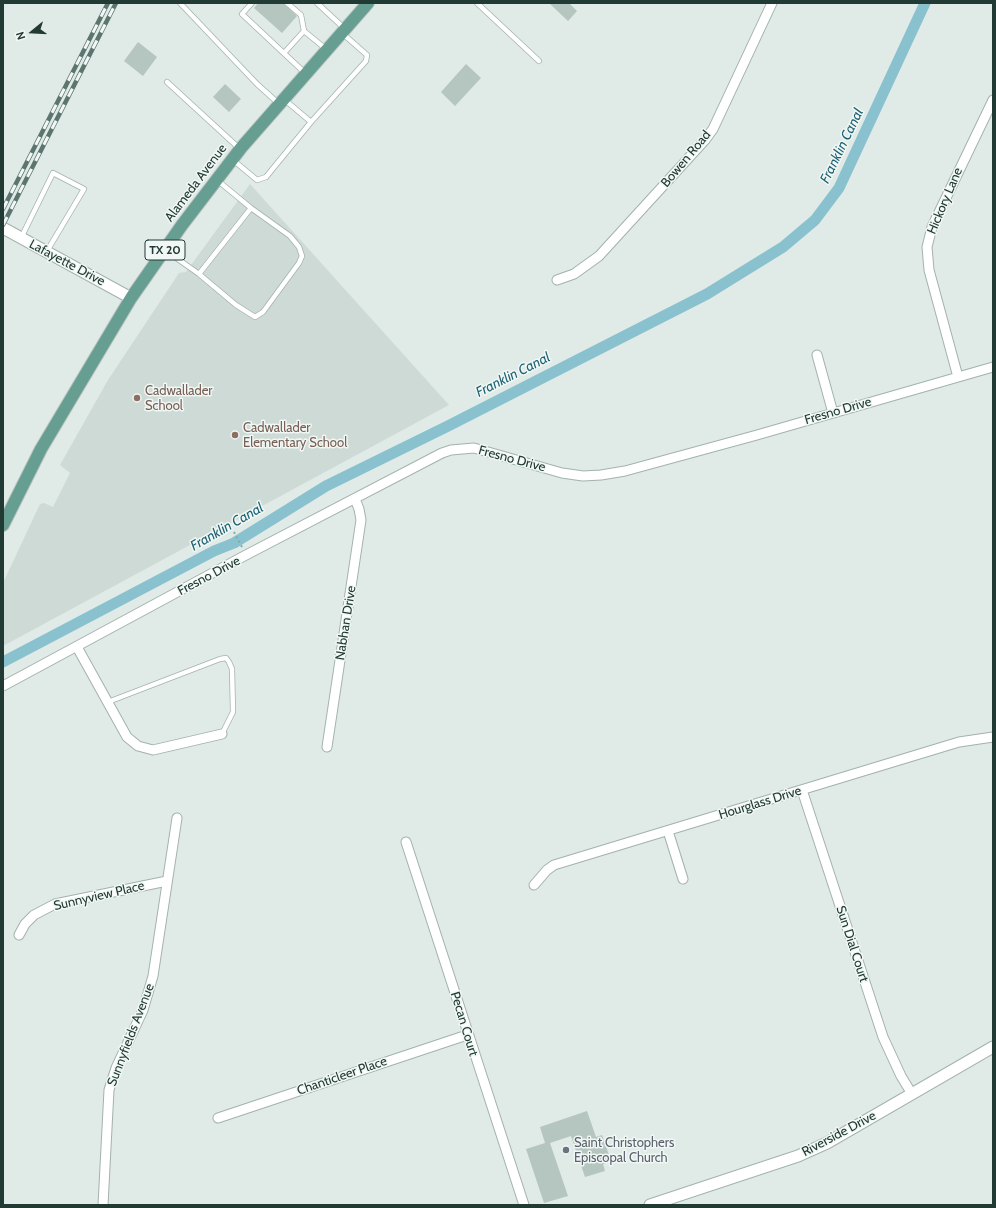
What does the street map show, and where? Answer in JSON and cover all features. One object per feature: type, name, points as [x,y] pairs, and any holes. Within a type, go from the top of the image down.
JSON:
[{"type":"main road","name":"Alameda Avenue","points":[[3,525],[41,449],[131,298],[240,149],[280,101],[368,3]]},
{"type":"street","name":"Bowen Road","points":[[557,280],[574,274],[599,256],[705,140],[712,129],[772,3]]},
{"type":"street","name":"Hickory Lane","points":[[958,376],[929,270],[927,247],[932,227],[993,100]]},
{"type":"street","name":"Lafayette Drive","points":[[3,228],[131,298]]},
{"type":"street","points":[[817,355],[833,413]]},
{"type":"street","name":"Fresno Drive","points":[[3,686],[355,499],[451,450],[474,448],[562,473],[583,476],[601,475],[625,471],[993,367]]},
{"type":"street","name":"Nabhan Drive","points":[[327,747],[361,520],[355,499]]},
{"type":"street","points":[[77,647],[128,737],[134,744],[142,748],[158,749],[222,734]]},
{"type":"street","name":"Hourglass Drive","points":[[534,885],[547,870],[554,865],[959,742],[993,737]]},
{"type":"street","name":"Sun Dial Court","points":[[802,790],[882,1037],[901,1076],[912,1094]]},
{"type":"street","name":"Sunnyfields Avenue","points":[[103,1205],[109,1090],[116,1068],[143,1010],[149,993],[153,976],[177,818]]},
{"type":"street","points":[[668,831],[683,879]]},
{"type":"street","name":"Pecan Court","points":[[406,842],[438,938],[467,1035],[524,1205]]},
{"type":"street","name":"Sunnyview Place","points":[[19,934],[25,924],[34,915],[55,904],[167,881]]},
{"type":"street","name":"Chanticleer Place","points":[[218,1118],[467,1035]]},
{"type":"street","name":"Riverside Drive","points":[[650,1205],[678,1201],[798,1156],[827,1143],[993,1047]]},
{"type":"lane","points":[[180,3],[257,84],[310,122]]},
{"type":"lane","points":[[252,3],[242,14],[305,73]]},
{"type":"lane","points":[[287,3],[301,15],[304,31],[326,49]]},
{"type":"lane","points":[[232,159],[257,180],[266,177],[310,122],[366,61],[367,55],[317,3]]},
{"type":"lane","points":[[477,3],[539,61]]},
{"type":"lane","points":[[284,53],[304,31]]},
{"type":"lane","points":[[167,82],[240,149]]},
{"type":"lane","points":[[21,238],[53,173],[84,189],[47,251]]},
{"type":"lane","points":[[165,250],[199,274],[236,305],[255,317],[263,312],[302,256],[299,247],[290,236],[251,208],[216,180]]},
{"type":"lane","points":[[199,274],[251,208]]},
{"type":"lane","points":[[108,702],[226,658],[232,669],[233,712],[222,734]]},
{"type":"path","points":[[234,532],[242,548]]},
{"type":"shaded area","name":"Cadwallader Elementary School","points":[[250,184],[449,405],[3,646],[3,583],[40,504],[44,503],[53,507],[70,473],[60,465],[108,380],[179,273],[186,272]]},
{"type":"building","points":[[258,3],[283,3],[297,16],[282,33],[254,8]]},
{"type":"building","points":[[549,3],[569,3],[577,11],[568,21]]},
{"type":"building","points":[[138,42],[157,57],[143,76],[124,61]]},
{"type":"building","points":[[466,64],[481,78],[455,106],[441,92]]},
{"type":"building","points":[[225,84],[241,99],[229,112],[213,97]]},
{"type":"building","points":[[587,1111],[596,1137],[602,1135],[611,1161],[603,1164],[605,1171],[585,1177],[571,1136],[550,1143],[568,1196],[544,1203],[526,1149],[545,1143],[540,1127]]},
{"type":"waterway","name":"Franklin Canal","points":[[3,662],[214,551],[234,543],[326,486],[448,426],[707,294],[783,247],[815,220],[839,188],[925,3]]},
{"type":"railway","points":[[3,209],[108,3]]},
{"type":"railway","points":[[3,225],[116,3]]},
{"type":"place","name":"Cadwallader School","points":[[137,398]]},
{"type":"place","name":"Cadwallader Elementary School","points":[[235,435]]},
{"type":"place","name":"Saint Christophers Episcopal Church","points":[[566,1150]]}]
